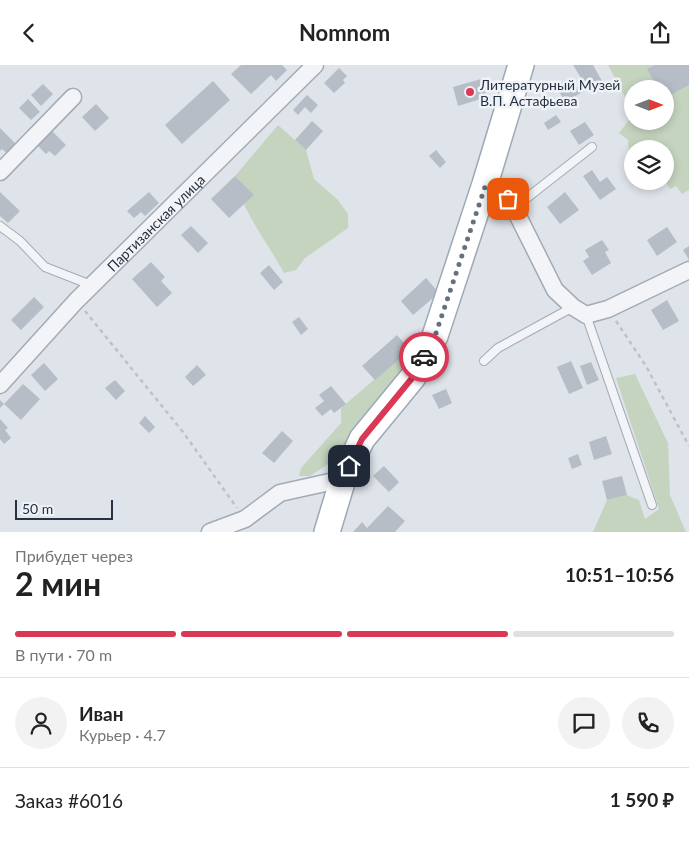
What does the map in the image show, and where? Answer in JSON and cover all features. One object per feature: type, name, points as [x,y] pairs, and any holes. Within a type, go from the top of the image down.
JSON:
[{"type":"main road","points":[[327,532],[343,479],[362,439],[413,377],[435,336],[521,65]]},
{"type":"street","name":"Партизанская улица","points":[[0,385],[76,301],[316,65]]},
{"type":"street","points":[[0,172],[73,97]]},
{"type":"street","points":[[488,170],[514,208],[555,290],[579,311],[608,309],[689,270]]},
{"type":"street","points":[[210,532],[245,519],[280,493],[343,479]]},
{"type":"lane","points":[[514,208],[592,147]]},
{"type":"lane","points":[[0,226],[20,241],[45,267],[92,285]]},
{"type":"lane","points":[[484,361],[498,348],[579,311],[652,505]]},
{"type":"path","points":[[76,301],[183,432],[245,519]]},
{"type":"path","points":[[608,309],[646,366],[689,446]]},
{"type":"green space","points":[[608,65],[689,65],[689,190],[682,194],[676,186],[674,187],[674,140],[628,140],[619,133],[624,126],[624,130],[674,130],[674,80],[624,80],[624,95]]},
{"type":"green space","points":[[278,125],[306,150],[314,179],[338,200],[348,214],[348,228],[305,258],[296,270],[284,273],[244,204],[253,195],[235,176]]},
{"type":"green space","points":[[404,354],[408,361],[406,373],[364,420],[330,463],[310,476],[299,476],[301,468],[341,423],[341,408]]},
{"type":"green space","points":[[635,374],[668,443],[670,495],[686,532],[593,532],[607,500],[627,495],[639,500],[645,519],[659,509],[616,378]]},
{"type":"building","points":[[241,65],[282,65],[287,70],[276,81],[271,75],[251,94],[231,74]]},
{"type":"building","points":[[573,65],[593,65],[602,81],[565,102],[556,86],[565,80],[571,90],[584,83]]},
{"type":"building","points":[[655,65],[689,65],[689,85],[674,93],[674,80],[653,80],[647,69]]},
{"type":"building","points":[[339,68],[347,76],[343,80],[345,83],[334,93],[324,83]]},
{"type":"building","name":"Литературный Музей В.П. Астафьева","points":[[481,79],[487,97],[458,106],[453,87]]},
{"type":"building","points":[[213,81],[230,100],[182,144],[165,125]]},
{"type":"building","points":[[43,84],[53,94],[41,106],[31,95]]},
{"type":"building","points":[[307,95],[318,105],[311,113],[305,107],[298,115],[293,110]]},
{"type":"building","points":[[28,99],[40,112],[31,120],[19,108]]},
{"type":"building","points":[[96,104],[109,118],[95,131],[82,117]]},
{"type":"building","points":[[556,115],[561,122],[548,130],[544,123]]},
{"type":"building","points":[[312,121],[323,131],[306,150],[295,140]]},
{"type":"building","points":[[585,122],[594,135],[579,145],[570,131]]},
{"type":"building","points":[[0,128],[18,146],[9,155],[2,149],[0,151]]},
{"type":"building","points":[[52,131],[66,145],[55,156],[49,151],[46,154],[38,146]]},
{"type":"building","points":[[436,150],[446,162],[440,168],[429,156]]},
{"type":"building","points":[[592,170],[600,182],[607,177],[616,189],[600,200],[583,176]]},
{"type":"building","points":[[235,176],[254,195],[229,218],[211,199]]},
{"type":"building","points":[[0,192],[20,211],[8,223],[0,216]]},
{"type":"building","points":[[149,192],[159,203],[145,216],[141,212],[134,218],[127,211]]},
{"type":"building","points":[[565,192],[579,210],[560,224],[547,207]]},
{"type":"building","points":[[191,226],[208,243],[198,253],[181,235]]},
{"type":"building","points":[[667,227],[677,242],[657,256],[647,240]]},
{"type":"building","points":[[602,240],[609,250],[605,252],[611,263],[592,275],[583,261],[589,257],[585,250]]},
{"type":"building","points":[[689,246],[689,260],[683,250]]},
{"type":"building","points":[[151,262],[165,277],[161,281],[172,293],[157,307],[132,279]]},
{"type":"building","points":[[269,265],[283,282],[274,290],[260,273]]},
{"type":"building","points":[[426,278],[439,293],[413,315],[401,301]]},
{"type":"building","points":[[34,297],[44,307],[21,330],[11,320]]},
{"type":"building","points":[[667,300],[679,321],[663,330],[651,310]]},
{"type":"building","points":[[299,317],[308,329],[301,335],[292,322]]},
{"type":"building","points":[[397,335],[410,350],[375,380],[362,366]]},
{"type":"building","points":[[571,361],[583,388],[569,394],[557,367]]},
{"type":"building","points":[[591,362],[599,380],[587,385],[580,366]]},
{"type":"building","points":[[44,363],[58,379],[45,391],[31,375]]},
{"type":"building","points":[[197,365],[206,375],[193,386],[185,377]]},
{"type":"building","points":[[115,380],[125,391],[116,400],[105,388]]},
{"type":"building","points":[[23,384],[40,399],[21,420],[4,404]]},
{"type":"building","points":[[331,386],[346,404],[334,413],[331,409],[322,416],[315,408],[324,401],[319,395]]},
{"type":"building","points":[[446,389],[452,403],[439,409],[432,395]]},
{"type":"building","points":[[0,400],[4,404],[0,408]]},
{"type":"building","points":[[145,416],[155,427],[149,433],[139,423]]},
{"type":"building","points":[[0,419],[8,428],[5,430],[11,438],[4,444],[0,439]]},
{"type":"building","points":[[282,431],[293,441],[274,463],[262,453]]},
{"type":"building","points":[[606,436],[612,454],[594,460],[589,442]]},
{"type":"building","points":[[578,454],[582,465],[572,469],[568,458]]},
{"type":"building","points":[[384,466],[399,482],[389,492],[373,476]]},
{"type":"building","points":[[622,476],[627,495],[607,500],[602,481]]},
{"type":"building","points":[[388,506],[405,521],[395,532],[353,532],[362,522],[367,528]]},
{"type":"way so far","points":[[424,357],[435,336],[486,184],[501,191],[508,199]]},
{"type":"place","name":"Литературный Музей В.П. Астафьева","points":[[470,92]]},
{"type":"route","points":[[349,466],[362,439],[413,377],[424,357]]}]
